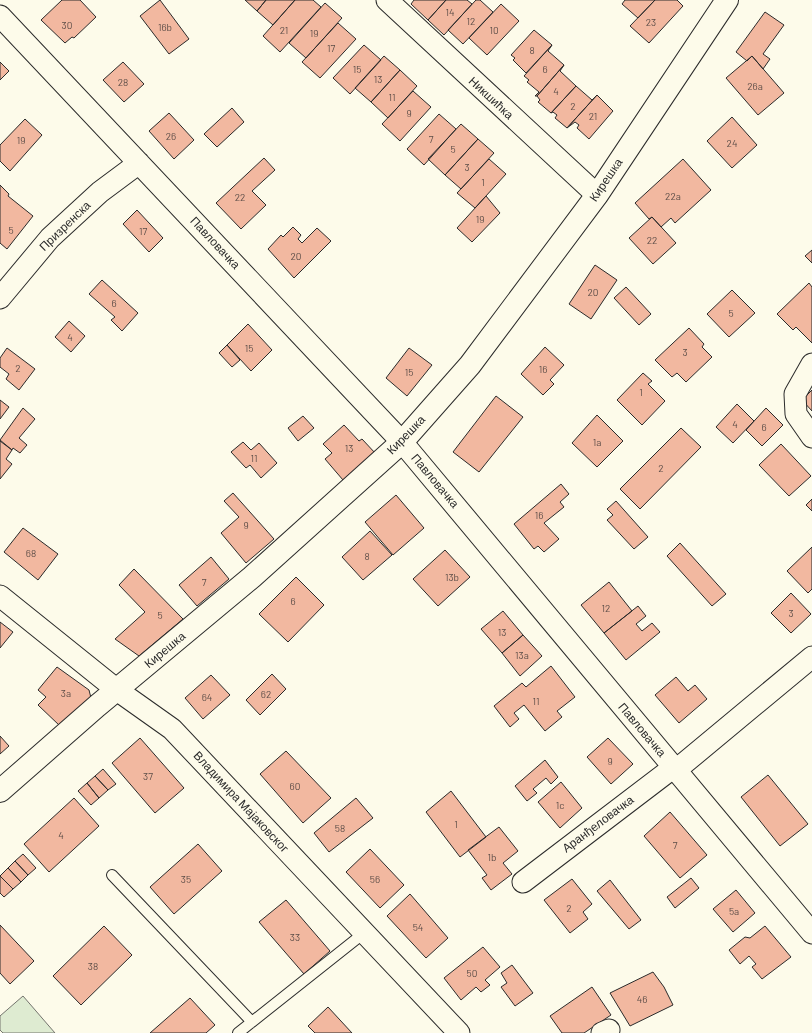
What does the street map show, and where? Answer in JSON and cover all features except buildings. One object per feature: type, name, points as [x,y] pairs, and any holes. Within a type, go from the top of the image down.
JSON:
[{"type":"street","name":"Никшићка","points":[[387,0],[597,195]]},
{"type":"street","name":"Кирешка","points":[[0,791],[117,690],[252,577],[402,442],[470,365],[597,195],[727,0]]},
{"type":"street","name":"Павловачка","points":[[0,16],[402,442],[812,933]]},
{"type":"street","name":"Призренска","points":[[0,298],[50,238],[100,192],[138,163]]},
{"type":"street","points":[[812,364],[795,394],[796,414],[812,437]]},
{"type":"street","name":"Владимира Мајаковског","points":[[0,596],[117,690],[172,728],[459,1033]]},
{"type":"street","name":"Аранђеловачка","points":[[523,882],[675,769],[812,657]]},
{"type":"lane","points":[[112,875],[252,1022]]},
{"type":"lane","points":[[238,1033],[364,933]]},
{"type":"green space","points":[[23,996],[55,1033],[3,1033],[0,1030],[0,1016]]}]
